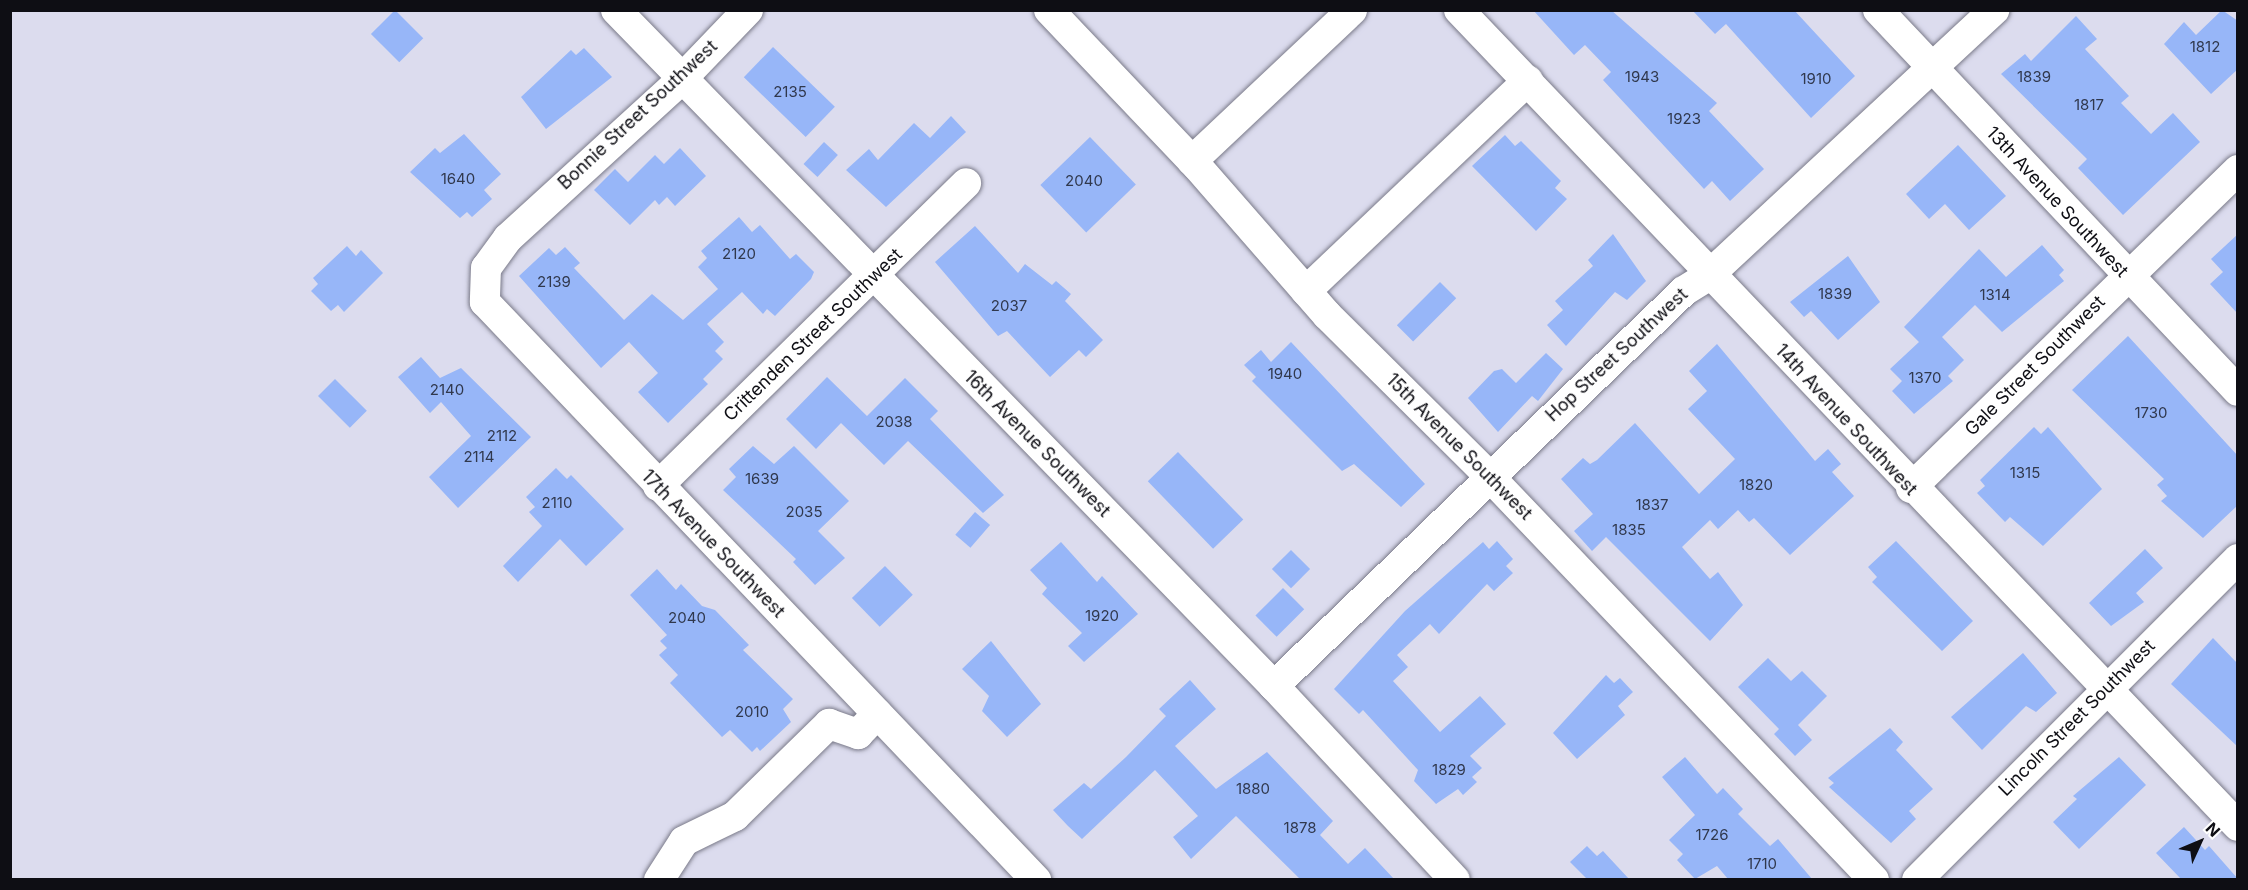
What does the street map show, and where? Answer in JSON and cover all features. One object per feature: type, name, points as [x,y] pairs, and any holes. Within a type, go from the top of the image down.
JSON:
[{"type":"street","name":"16th Avenue Southwest","points":[[616,10],[680,81],[1274,686],[1455,879]]},
{"type":"street","name":"Bonnie Street Southwest","points":[[552,194],[680,81],[748,10]]},
{"type":"street","name":"15th Avenue Southwest","points":[[1049,10],[1192,161],[1306,291],[1489,476],[1874,879]]},
{"type":"street","points":[[1192,161],[1352,10]]},
{"type":"street","name":"14th Avenue Southwest","points":[[1459,10],[1528,80],[1708,276],[2238,826]]},
{"type":"street","name":"13th Avenue Southwest","points":[[1878,10],[2126,277],[2238,391]]},
{"type":"street","name":"Hop Street Southwest","points":[[1274,686],[1489,476],[1684,291],[1708,276],[1934,70],[1994,10]]},
{"type":"street","points":[[1306,291],[1528,80]]},
{"type":"street","name":"Gale Street Southwest","points":[[1911,488],[2238,170]]},
{"type":"street","name":"Crittenden Street Southwest","points":[[658,486],[873,278],[966,183]]},
{"type":"street","name":"17th Avenue Southwest","points":[[552,194],[486,268],[485,302],[658,486],[1036,879]]},
{"type":"street","name":"Lincoln Street Southwest","points":[[1917,879],[2105,689],[2238,559]]},
{"type":"street","points":[[659,879],[684,841],[735,816],[829,724],[858,734],[877,714]]},
{"type":"building","points":[[395,10],[423,38],[399,62],[371,34]]},
{"type":"building","points":[[1533,10],[1611,10],[1717,103],[1709,111],[1764,169],[1730,201],[1712,181],[1704,189],[1603,80],[1611,72],[1585,45],[1574,55]]},
{"type":"building","points":[[1692,10],[1794,10],[1855,76],[1811,118],[1726,24],[1715,34]]},
{"type":"building","points":[[2222,10],[2238,21],[2238,69],[2211,94],[2164,44],[2184,22],[2196,35]]},
{"type":"building","points":[[2076,16],[2097,39],[2085,49],[2129,96],[2121,103],[2151,134],[2173,113],[2200,142],[2123,215],[2078,168],[2087,159],[2001,74],[2025,54],[2031,61]]},
{"type":"building","points":[[773,47],[835,107],[806,137],[744,77]]},
{"type":"building","points":[[584,48],[612,77],[546,129],[521,97],[571,50],[576,55]]},
{"type":"building","points":[[951,116],[966,132],[886,207],[846,170],[869,149],[878,160],[914,123],[930,138]]},
{"type":"building","points":[[464,134],[501,174],[484,190],[492,199],[472,217],[467,212],[460,218],[410,172],[435,148],[440,153]]},
{"type":"building","points":[[1505,135],[1515,146],[1521,141],[1561,181],[1555,188],[1567,199],[1536,231],[1472,166]]},
{"type":"building","points":[[1090,137],[1136,184],[1086,232],[1040,185]]},
{"type":"building","points":[[824,142],[838,155],[817,177],[804,164]]},
{"type":"building","points":[[1958,145],[2006,196],[1969,230],[1945,204],[1929,219],[1906,194]]},
{"type":"building","points":[[680,148],[706,176],[675,206],[667,197],[659,205],[655,200],[630,225],[594,190],[615,169],[628,182],[655,155],[664,164]]},
{"type":"building","points":[[739,217],[752,232],[760,225],[790,259],[796,254],[814,272],[811,279],[775,316],[767,309],[763,314],[742,292],[707,324],[724,342],[715,351],[723,359],[703,379],[708,384],[668,423],[638,392],[658,373],[629,342],[601,368],[519,276],[549,248],[556,255],[565,247],[580,263],[574,268],[624,320],[652,294],[683,320],[718,289],[698,267],[707,258],[701,251]]},
{"type":"building","points":[[975,226],[1018,273],[1025,264],[1052,285],[1056,281],[1071,294],[1065,301],[1103,340],[1086,357],[1079,350],[1050,377],[1007,331],[998,336],[935,262]]},
{"type":"building","points":[[1613,234],[1646,281],[1627,300],[1615,292],[1566,346],[1547,325],[1563,310],[1555,301],[1593,266],[1588,260]]},
{"type":"building","points":[[2238,234],[2238,314],[2210,284],[2223,272],[2211,259]]},
{"type":"building","points":[[2042,245],[2064,270],[2059,275],[2064,281],[2002,332],[1975,305],[1942,337],[1964,360],[1948,376],[1953,381],[1914,414],[1892,391],[1902,381],[1890,369],[1919,342],[1904,327],[1979,249],[2006,277]]},
{"type":"building","points":[[347,246],[356,256],[361,250],[383,273],[344,312],[338,305],[331,311],[311,291],[318,284],[313,278]]},
{"type":"building","points":[[1848,256],[1880,302],[1838,340],[1811,311],[1804,317],[1790,302]]},
{"type":"building","points":[[1440,282],[1456,298],[1413,341],[1397,325]]},
{"type":"building","points":[[2128,336],[2238,456],[2238,505],[2203,538],[2161,501],[2167,496],[2157,485],[2164,479],[2072,390]]},
{"type":"building","points":[[1291,342],[1425,484],[1401,507],[1354,464],[1342,471],[1252,381],[1256,377],[1244,365],[1261,350],[1271,362]]},
{"type":"building","points":[[1717,344],[1815,461],[1828,449],[1841,464],[1832,472],[1854,496],[1790,555],[1754,518],[1749,522],[1738,510],[1718,529],[1710,520],[1682,547],[1710,579],[1718,572],[1743,605],[1710,641],[1606,537],[1592,551],[1574,531],[1593,514],[1561,479],[1583,458],[1590,464],[1597,460],[1635,423],[1699,494],[1735,459],[1688,409],[1707,391],[1689,371]]},
{"type":"building","points":[[1546,353],[1563,369],[1538,401],[1532,396],[1498,432],[1468,398],[1494,371],[1502,369],[1516,383]]},
{"type":"building","points":[[421,357],[440,378],[461,368],[531,437],[458,508],[429,477],[471,436],[441,402],[430,413],[398,377]]},
{"type":"building","points":[[827,377],[867,416],[905,378],[938,411],[930,419],[1004,495],[983,513],[908,441],[884,465],[841,423],[816,449],[786,419]]},
{"type":"building","points":[[335,379],[367,411],[350,428],[318,396]]},
{"type":"building","points":[[2034,427],[2041,434],[2048,427],[2102,489],[2043,546],[2010,517],[2005,522],[1977,493],[1985,486],[1980,480]]},
{"type":"building","points":[[753,446],[774,464],[794,446],[849,501],[818,531],[845,558],[815,585],[793,562],[796,559],[723,490],[736,477],[729,469]]},
{"type":"building","points":[[1178,452],[1243,520],[1213,549],[1148,481]]},
{"type":"building","points":[[556,468],[567,479],[571,475],[624,529],[586,566],[560,539],[518,582],[503,566],[542,526],[529,512],[535,507],[526,497]]},
{"type":"building","points":[[975,512],[990,525],[970,548],[955,535]]},
{"type":"building","points":[[1497,541],[1513,559],[1506,566],[1513,573],[1494,591],[1487,584],[1439,634],[1430,624],[1397,655],[1408,667],[1393,681],[1440,732],[1480,696],[1506,724],[1470,756],[1482,768],[1472,777],[1477,782],[1463,795],[1458,789],[1436,804],[1414,781],[1418,770],[1363,710],[1359,714],[1334,689],[1405,611],[1483,542],[1489,549]]},
{"type":"building","points":[[1896,541],[1973,621],[1942,651],[1872,582],[1877,577],[1868,567]]},
{"type":"building","points":[[1061,542],[1097,582],[1102,576],[1138,614],[1084,662],[1068,646],[1082,633],[1042,594],[1047,588],[1030,570]]},
{"type":"building","points":[[2145,549],[2163,568],[2136,593],[2144,602],[2111,626],[2089,603]]},
{"type":"building","points":[[1291,550],[1310,569],[1291,588],[1272,569]]},
{"type":"building","points":[[885,566],[913,595],[880,627],[852,598]]},
{"type":"building","points":[[657,569],[676,590],[681,584],[702,606],[715,610],[749,645],[743,650],[793,699],[783,709],[791,722],[760,751],[757,747],[752,752],[730,730],[722,737],[670,683],[678,675],[659,655],[667,648],[660,641],[667,635],[630,595]]},
{"type":"building","points":[[1283,588],[1304,609],[1277,637],[1255,616]]},
{"type":"building","points":[[2213,638],[2238,664],[2238,747],[2171,684]]},
{"type":"building","points":[[991,641],[1041,704],[1007,737],[982,711],[989,696],[962,669]]},
{"type":"building","points":[[2023,653],[2057,693],[2036,712],[2026,706],[1982,750],[1951,717]]},
{"type":"building","points":[[1768,658],[1791,681],[1802,671],[1827,696],[1798,725],[1812,740],[1795,756],[1774,734],[1779,729],[1738,687]]},
{"type":"building","points":[[1606,675],[1614,683],[1620,678],[1633,692],[1618,706],[1625,715],[1577,759],[1553,733]]},
{"type":"building","points":[[1190,680],[1216,709],[1175,746],[1216,789],[1267,752],[1333,821],[1320,835],[1348,864],[1365,848],[1394,879],[1300,879],[1236,816],[1191,859],[1173,837],[1198,816],[1155,770],[1082,839],[1068,826],[1053,810],[1084,783],[1091,789],[1126,757],[1166,716],[1159,709]]},
{"type":"building","points":[[1890,728],[1903,742],[1896,750],[1933,789],[1909,811],[1916,819],[1891,843],[1829,787],[1834,783],[1828,778]]},
{"type":"building","points":[[1685,757],[1717,794],[1723,788],[1743,809],[1738,814],[1770,846],[1778,839],[1812,879],[1728,879],[1717,866],[1695,879],[1677,860],[1683,854],[1669,840],[1695,815],[1662,777]]},
{"type":"building","points":[[2119,757],[2146,785],[2079,849],[2053,822],[2077,799],[2073,796]]},
{"type":"building","points":[[2184,827],[2205,850],[2209,846],[2238,879],[2181,879],[2156,853]]},
{"type":"building","points":[[1587,846],[1597,856],[1603,851],[1629,879],[1587,879],[1570,862]]}]
